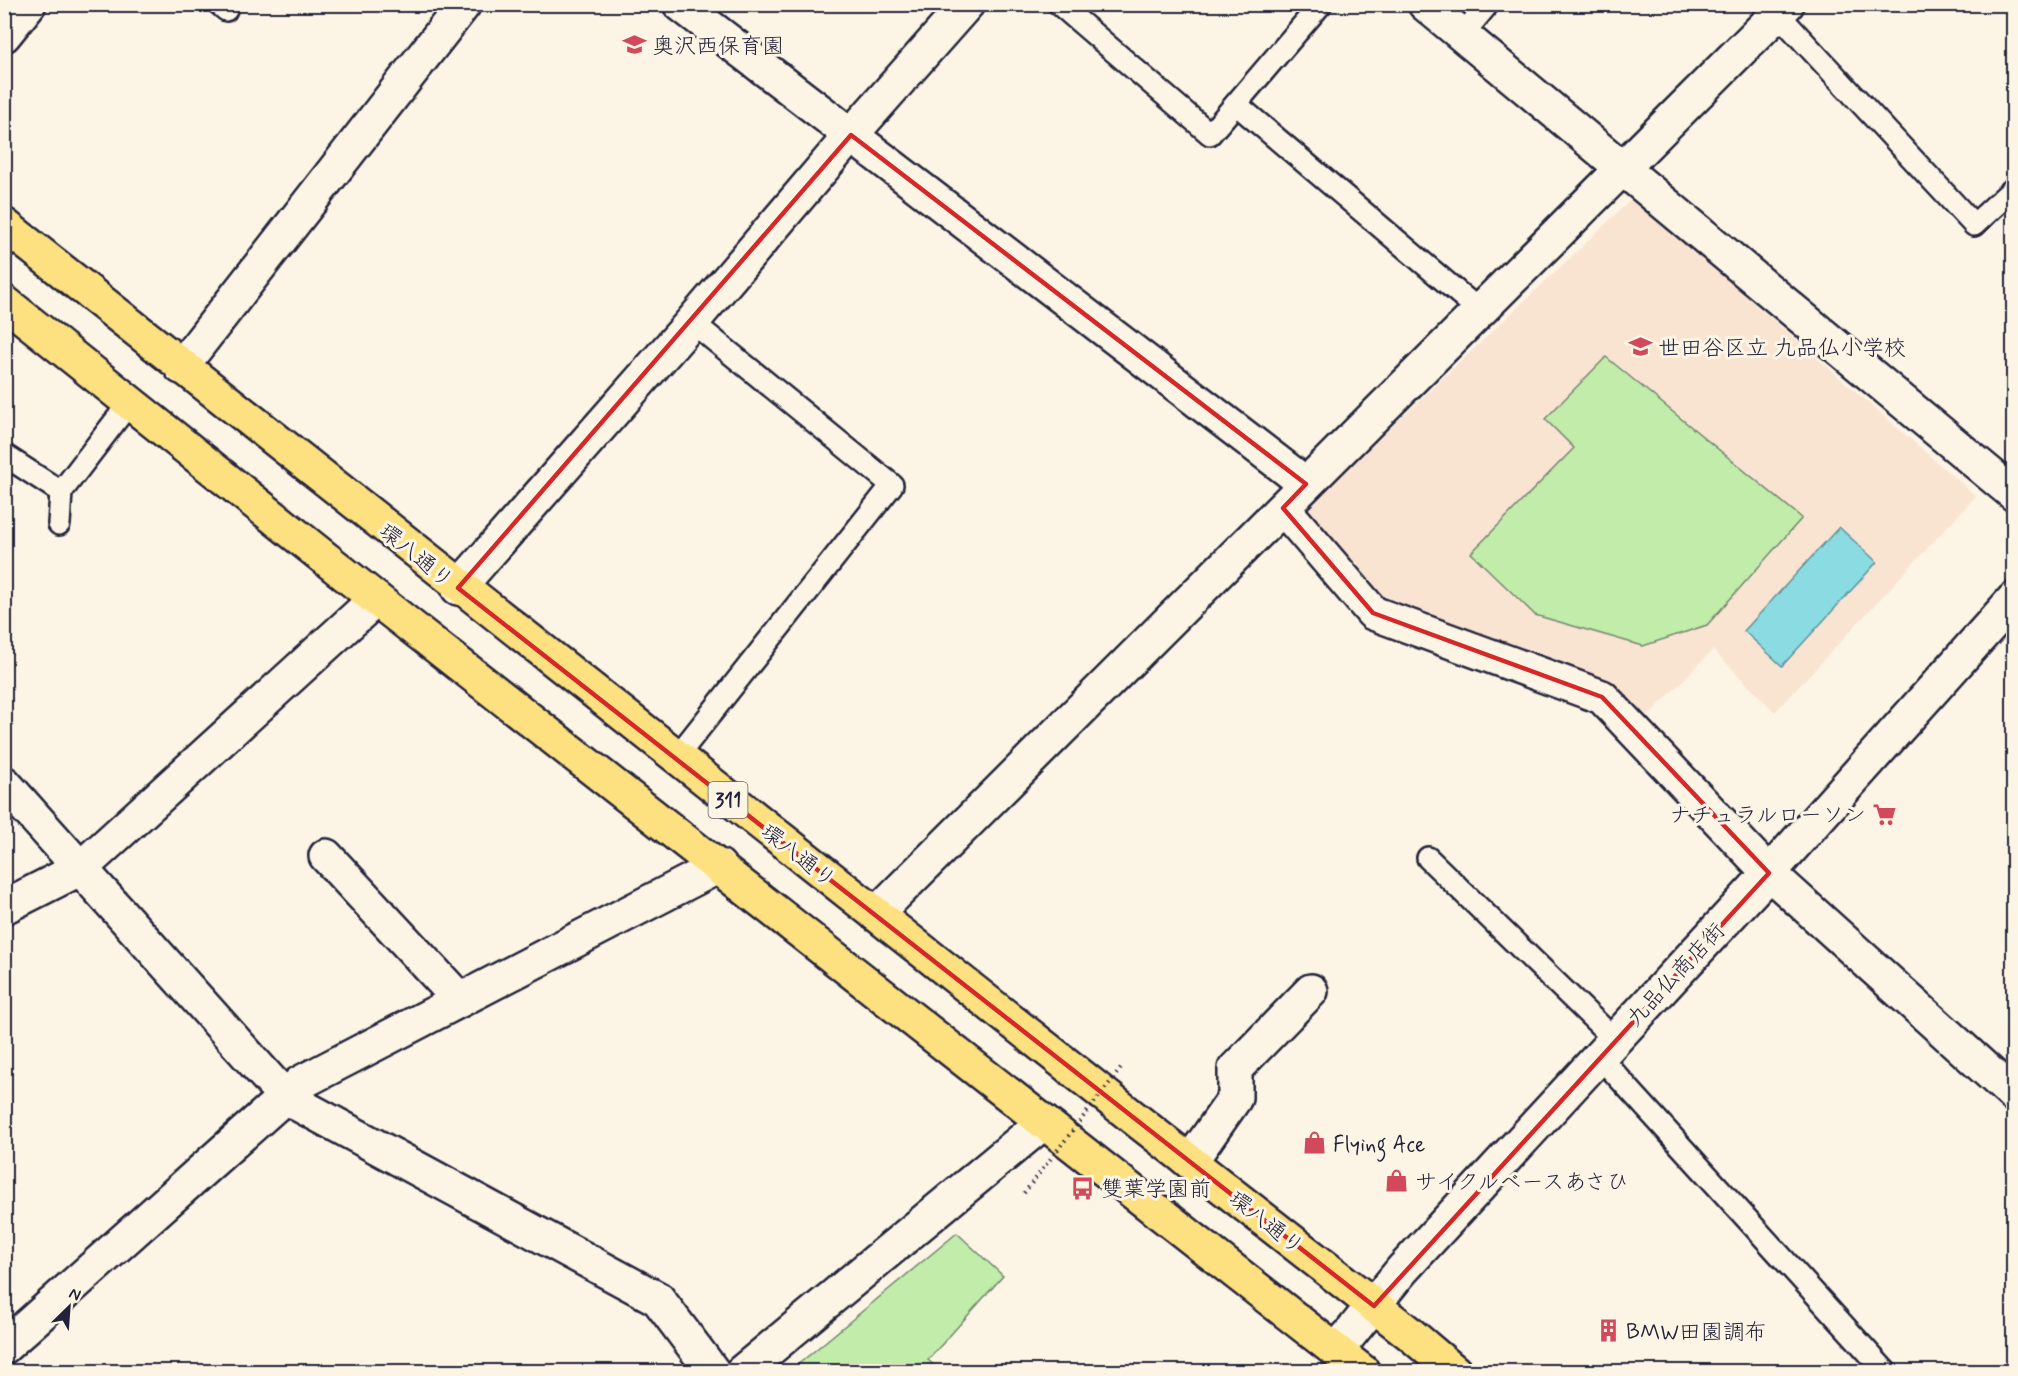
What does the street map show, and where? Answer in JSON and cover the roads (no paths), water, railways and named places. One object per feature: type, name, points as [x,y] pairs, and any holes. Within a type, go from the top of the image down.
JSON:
[{"type":"main road","name":"環八通り","points":[[4,225],[458,588],[1455,1371]]},
{"type":"main road","name":"311","points":[[4,302],[838,962],[1363,1371]]},
{"type":"street","points":[[4,35],[29,4]]},
{"type":"street","points":[[181,367],[464,4]]},
{"type":"street","points":[[680,4],[1306,484]]},
{"type":"street","points":[[458,588],[967,4]]},
{"type":"street","points":[[1425,4],[2013,494]]},
{"type":"street","points":[[876,914],[1783,9]]},
{"type":"street","points":[[1283,508],[1374,613],[1602,697],[1769,873],[2007,1078]]},
{"type":"street","points":[[4,907],[81,868],[376,598]]},
{"type":"street","name":"九品仏商店街","points":[[1337,1350],[1402,1270],[1769,873],[2013,599]]},
{"type":"street","points":[[4,783],[285,1097],[658,1299],[714,1371]]},
{"type":"street","points":[[326,856],[460,1000]]},
{"type":"street","points":[[4,1347],[300,1083],[719,866]]},
{"type":"street","points":[[1190,1162],[1235,1098],[1235,1069],[1311,991]]},
{"type":"street","points":[[742,1371],[1044,1122]]},
{"type":"lane","points":[[1059,4],[1210,134],[1321,4]]},
{"type":"lane","points":[[1462,36],[1488,4]]},
{"type":"lane","points":[[1783,9],[1974,225],[2013,188]]},
{"type":"lane","points":[[1236,104],[1481,312]]},
{"type":"lane","points":[[675,759],[892,485],[692,322]]},
{"type":"lane","points":[[60,524],[61,492],[130,402]]},
{"type":"lane","points":[[4,455],[61,492]]},
{"type":"lane","points":[[1428,858],[1606,1047],[1886,1371]]},
{"type":"water","points":[[1839,527],[1877,562],[1782,666],[1744,631]]},
{"type":"place","name":"奥沢西保育園","points":[[634,45]]},
{"type":"place","name":"世田谷区立 九品仏小学校","points":[[1640,347]]},
{"type":"place","name":"ナチュラルローソン","points":[[1884,814]]},
{"type":"place","name":"Flying Ace","points":[[1315,1143]]},
{"type":"place","name":"サイクルベースあさひ","points":[[1397,1181]]},
{"type":"place","name":"雙葉学園前","points":[[1083,1188]]},
{"type":"place","name":"BMW田園調布","points":[[1608,1331]]}]
